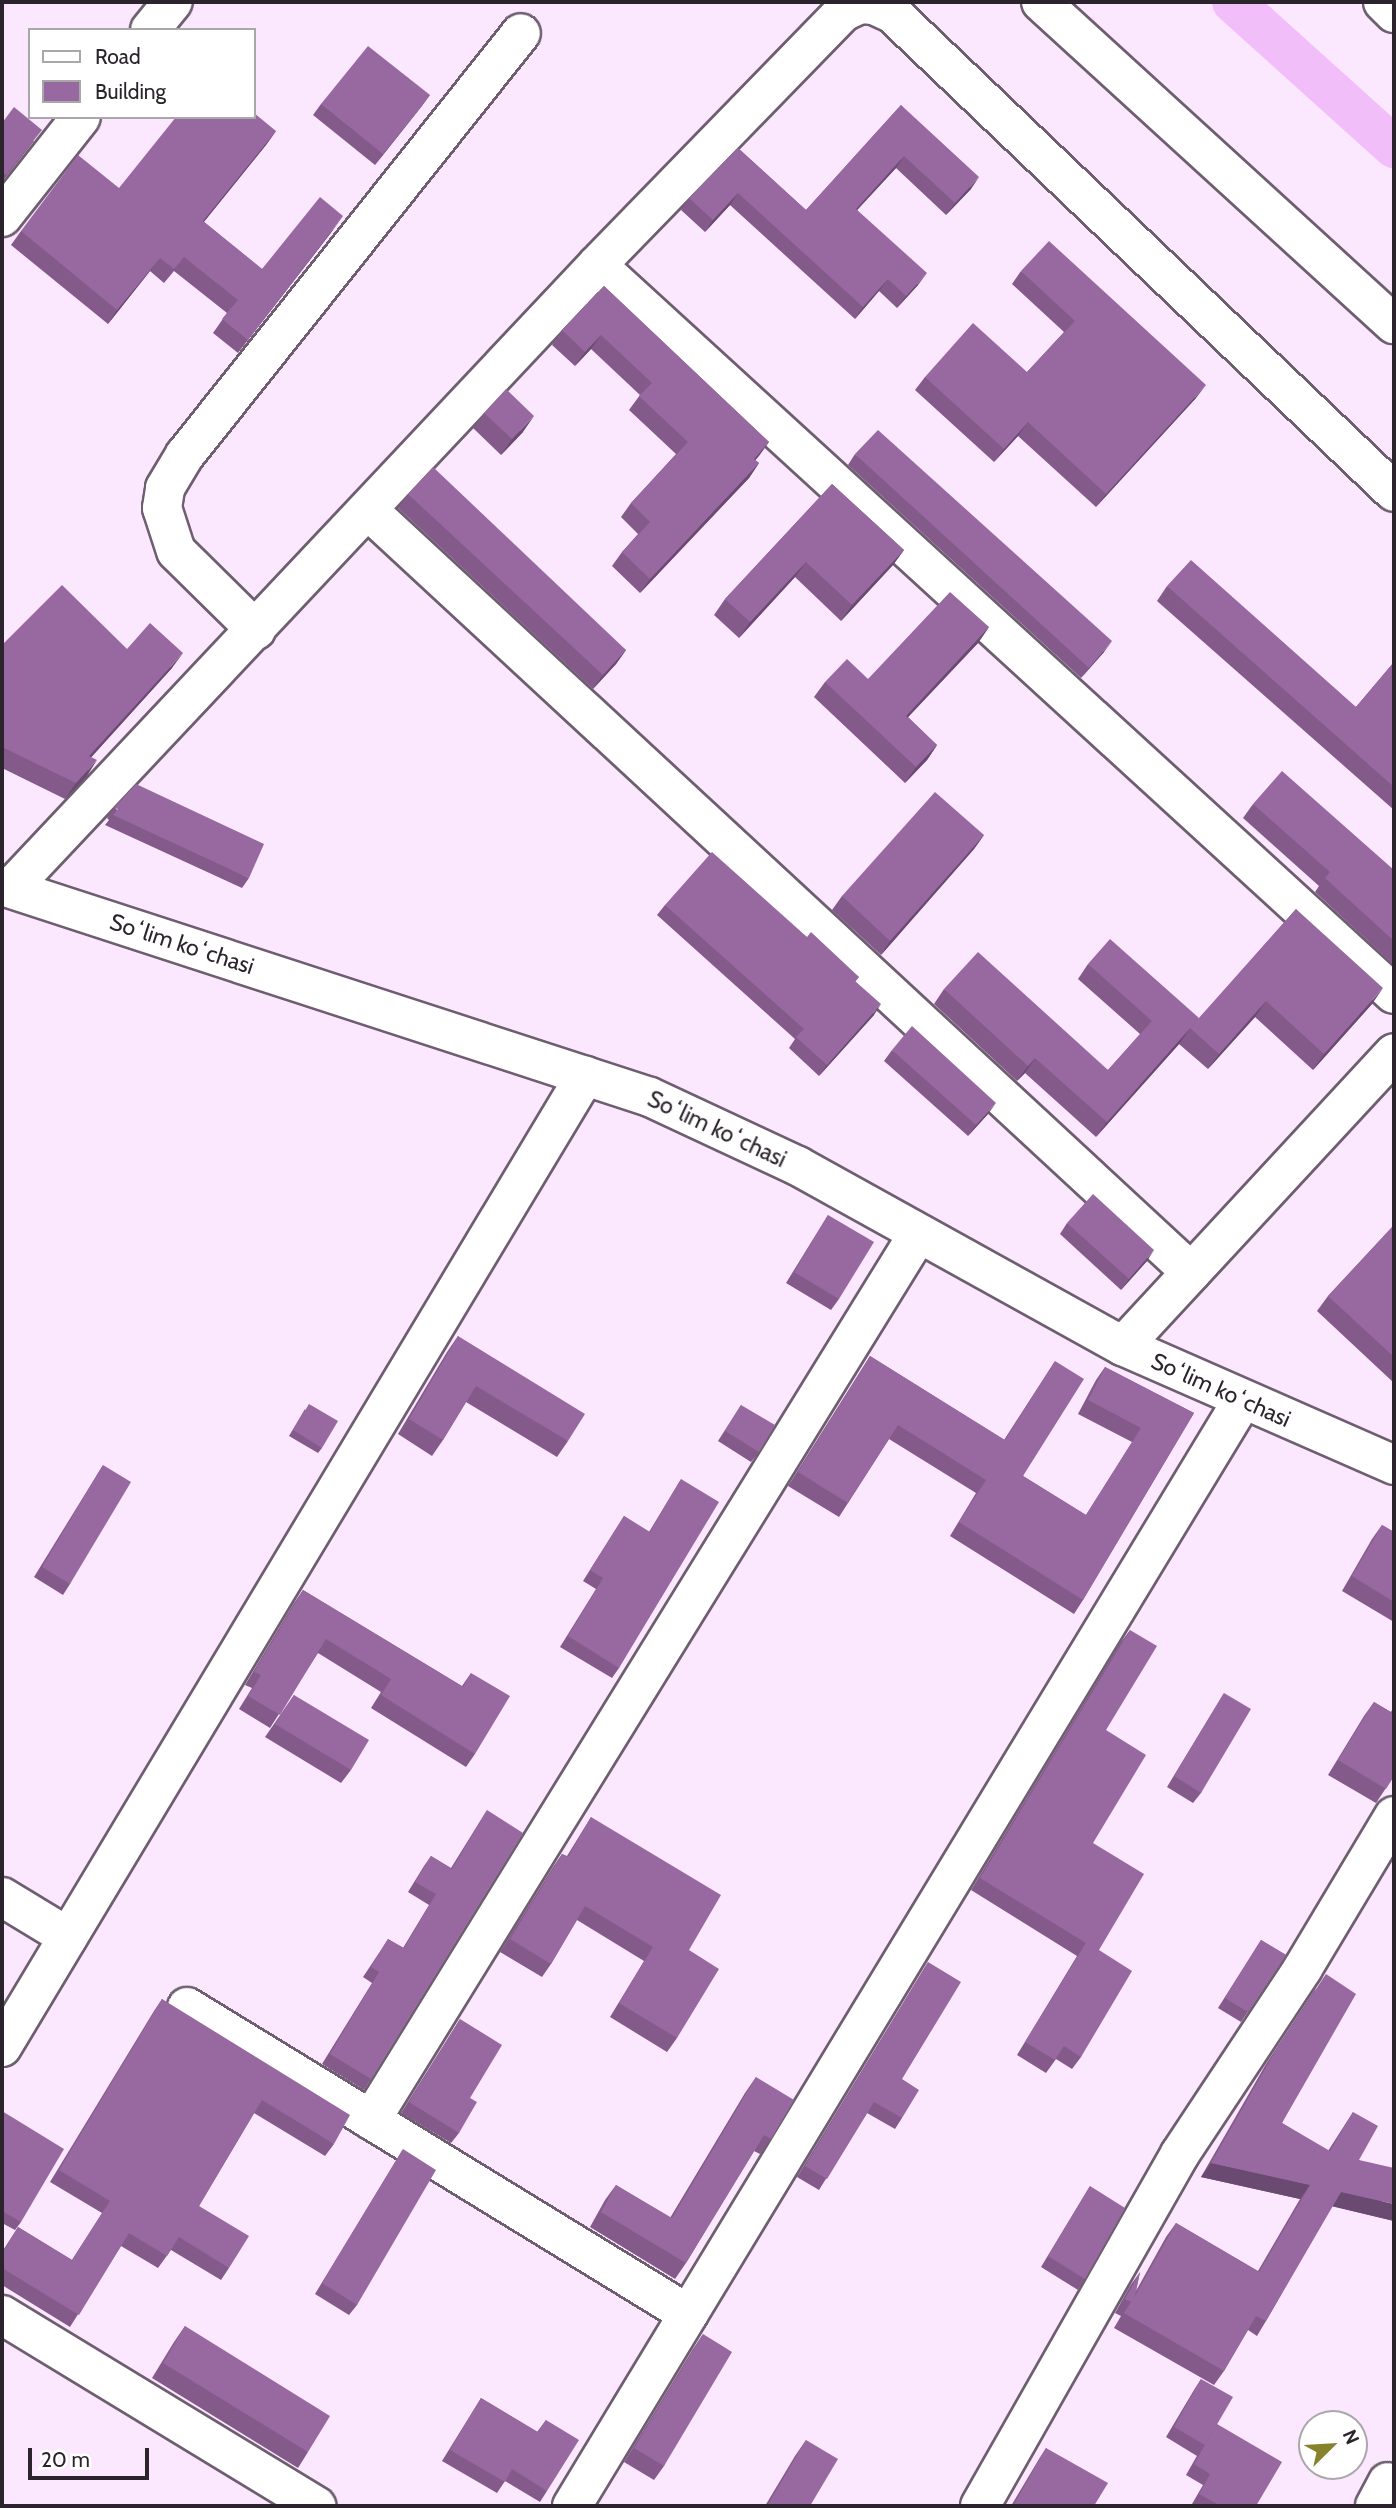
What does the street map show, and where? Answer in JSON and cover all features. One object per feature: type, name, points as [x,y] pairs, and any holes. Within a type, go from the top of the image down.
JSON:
[{"type":"street","points":[[152,28],[173,2]]},
{"type":"street","points":[[1041,2],[1394,324]]},
{"type":"street","points":[[1383,2],[1394,13]]},
{"type":"street","points":[[6,887],[256,631],[597,265],[843,12],[860,4],[874,5],[893,14],[1394,492]]},
{"type":"street","points":[[256,631],[176,551],[162,508],[165,488],[185,455],[521,33]]},
{"type":"street","points":[[2,216],[79,119]]},
{"type":"street","points":[[597,265],[1394,994]]},
{"type":"street","points":[[368,510],[1191,1272]]},
{"type":"street","name":"Soʻlim koʻchasi","points":[[6,887],[650,1097],[798,1166],[1123,1346],[1242,1401],[1394,1465]]},
{"type":"street","points":[[1123,1346],[1394,1053]]},
{"type":"street","points":[[2,2047],[585,1076]]},
{"type":"street","points":[[371,2120],[918,1234]]},
{"type":"street","points":[[572,2506],[1242,1401]]},
{"type":"street","points":[[980,2506],[1180,2154],[1303,1968],[1394,1816]]},
{"type":"street","points":[[2,1897],[68,1937]]},
{"type":"street","points":[[187,2007],[688,2314]]},
{"type":"street","points":[[2,2315],[316,2506]]},
{"type":"building","points":[[368,46],[430,95],[383,154],[321,104]]},
{"type":"building","points":[[901,105],[979,177],[955,203],[904,156],[856,209],[927,273],[906,296],[888,279],[863,307],[738,193],[713,220],[689,198],[738,148],[806,210]]},
{"type":"building","points":[[14,107],[42,130],[6,175],[2,172],[2,123]]},
{"type":"building","points":[[256,115],[276,131],[203,221],[262,269],[320,197],[343,216],[248,340],[222,319],[238,300],[184,257],[174,269],[160,258],[117,310],[21,231],[78,155],[119,188],[174,119],[256,119]]},
{"type":"building","points":[[1049,241],[1206,385],[1106,494],[1028,422],[1004,449],[925,377],[973,323],[1027,372],[1075,321],[1021,271]]},
{"type":"building","points":[[604,286],[769,442],[754,459],[759,463],[650,579],[622,552],[650,522],[631,503],[688,442],[639,396],[652,383],[601,335],[585,352],[562,330]]},
{"type":"building","points":[[506,389],[534,416],[512,439],[484,413]]},
{"type":"building","points":[[878,430],[1112,641],[1089,668],[855,454]]},
{"type":"building","points":[[433,467],[626,650],[603,675],[408,494]]},
{"type":"building","points":[[832,484],[904,550],[852,605],[806,562],[750,622],[725,599]]},
{"type":"building","points":[[1191,560],[1356,707],[1394,662],[1394,787],[1167,586]]},
{"type":"building","points":[[62,585],[127,649],[150,623],[183,653],[89,756],[97,760],[76,783],[2,747],[2,645]]},
{"type":"building","points":[[950,592],[989,627],[906,716],[937,745],[916,767],[825,682],[847,659],[868,679]]},
{"type":"building","points":[[1282,771],[1394,870],[1394,941],[1325,878],[1330,872],[1253,804]]},
{"type":"building","points":[[136,784],[264,844],[249,878],[113,815],[118,809],[114,808]]},
{"type":"building","points":[[935,792],[984,835],[890,941],[842,896]]},
{"type":"building","points":[[712,852],[807,937],[811,932],[859,977],[855,981],[881,1004],[827,1065],[796,1037],[804,1029],[665,905]]},
{"type":"building","points":[[1296,909],[1383,988],[1324,1054],[1266,1001],[1219,1054],[1190,1028]]},
{"type":"building","points":[[1110,939],[1199,1018],[1107,1122],[1035,1058],[1028,1066],[944,989],[978,952],[1108,1070],[1152,1021],[1088,964]]},
{"type":"building","points":[[912,1026],[996,1103],[976,1125],[892,1050]]},
{"type":"building","points":[[1093,1194],[1154,1250],[1129,1279],[1067,1223]]},
{"type":"building","points":[[828,1215],[874,1242],[839,1299],[794,1272]]},
{"type":"building","points":[[1394,1225],[1394,1357],[1328,1296]]},
{"type":"building","points":[[458,1336],[585,1414],[568,1441],[476,1386],[443,1440],[409,1419]]},
{"type":"building","points":[[870,1356],[1005,1440],[1055,1361],[1084,1379],[1023,1476],[1086,1515],[1141,1428],[1088,1400],[1105,1367],[1194,1413],[1083,1600],[959,1522],[986,1480],[898,1425],[848,1503],[798,1472]]},
{"type":"building","points":[[309,1404],[338,1421],[322,1448],[293,1430]]},
{"type":"building","points":[[741,1405],[775,1425],[759,1452],[725,1431]]},
{"type":"building","points":[[103,1465],[131,1482],[70,1584],[42,1567]]},
{"type":"building","points":[[681,1479],[719,1502],[619,1668],[568,1636],[603,1578],[590,1570],[624,1516],[650,1532]]},
{"type":"building","points":[[1382,1525],[1394,1532],[1394,1602],[1352,1576]]},
{"type":"building","points":[[303,1590],[463,1687],[471,1673],[510,1696],[475,1754],[381,1695],[391,1679],[326,1639],[280,1715],[248,1696],[261,1675],[254,1672]]},
{"type":"building","points":[[1130,1630],[1157,1646],[1106,1730],[1146,1755],[1093,1843],[1144,1874],[1099,1950],[1132,1971],[1081,2057],[1064,2046],[1055,2060],[1025,2042],[1086,1943],[980,1878]]},
{"type":"building","points":[[1224,1693],[1251,1709],[1201,1793],[1174,1776]]},
{"type":"building","points":[[294,1695],[369,1740],[351,1770],[275,1724]]},
{"type":"building","points":[[1374,1702],[1392,1713],[1394,1709],[1394,1776],[1386,1789],[1338,1760]]},
{"type":"building","points":[[487,1810],[523,1833],[371,2079],[330,2054],[379,1972],[371,1967],[388,1939],[404,1948],[436,1894],[415,1882],[431,1856],[452,1869]]},
{"type":"building","points":[[591,1817],[721,1895],[689,1950],[719,1969],[677,2038],[619,2003],[653,1947],[585,1906],[551,1964],[510,1939],[562,1854],[568,1857]]},
{"type":"building","points":[[1261,1940],[1286,1955],[1248,2012],[1225,1998]]},
{"type":"building","points":[[928,1962],[961,1982],[902,2079],[919,2090],[902,2118],[874,2102],[827,2179],[805,2166]]},
{"type":"building","points":[[1326,1974],[1356,1994],[1282,2123],[1330,2151],[1353,2112],[1378,2126],[1359,2160],[1394,2168],[1394,2204],[1341,2192],[1266,2321],[1256,2316],[1224,2371],[1124,2313],[1131,2302],[1125,2299],[1140,2272],[1135,2296],[1176,2223],[1259,2272],[1310,2185],[1211,2163],[1276,2050]]},
{"type":"building","points":[[162,1999],[350,2115],[334,2144],[262,2100],[199,2206],[249,2236],[229,2268],[179,2237],[167,2256],[129,2233],[79,2315],[2,2268],[2,2254],[18,2227],[72,2260],[110,2201],[59,2170]]},
{"type":"building","points":[[460,2019],[502,2045],[470,2098],[477,2102],[459,2133],[409,2102]]},
{"type":"building","points":[[756,2077],[794,2100],[771,2139],[764,2135],[686,2263],[601,2212],[616,2185],[672,2218]]},
{"type":"building","points":[[2,2111],[64,2149],[21,2222],[2,2211]]},
{"type":"building","points":[[403,2149],[436,2170],[357,2305],[322,2283]]},
{"type":"building","points":[[1090,2186],[1125,2208],[1085,2279],[1048,2256]]},
{"type":"building","points":[[185,2326],[330,2416],[308,2452],[163,2363]]},
{"type":"building","points":[[703,2334],[732,2352],[664,2466],[634,2448]]},
{"type":"building","points":[[1201,2379],[1233,2397],[1205,2445],[1174,2427]]},
{"type":"building","points":[[481,2398],[538,2432],[546,2420],[579,2440],[547,2491],[512,2469],[505,2482],[450,2450]]},
{"type":"building","points":[[1217,2424],[1282,2462],[1256,2506],[1221,2506],[1199,2494],[1210,2474],[1194,2464]]},
{"type":"building","points":[[806,2440],[838,2459],[810,2506],[767,2506]]},
{"type":"building","points":[[1046,2448],[1108,2483],[1094,2506],[1013,2506]]},
{"type":"waterway","points":[[1233,2],[1394,147]]}]
